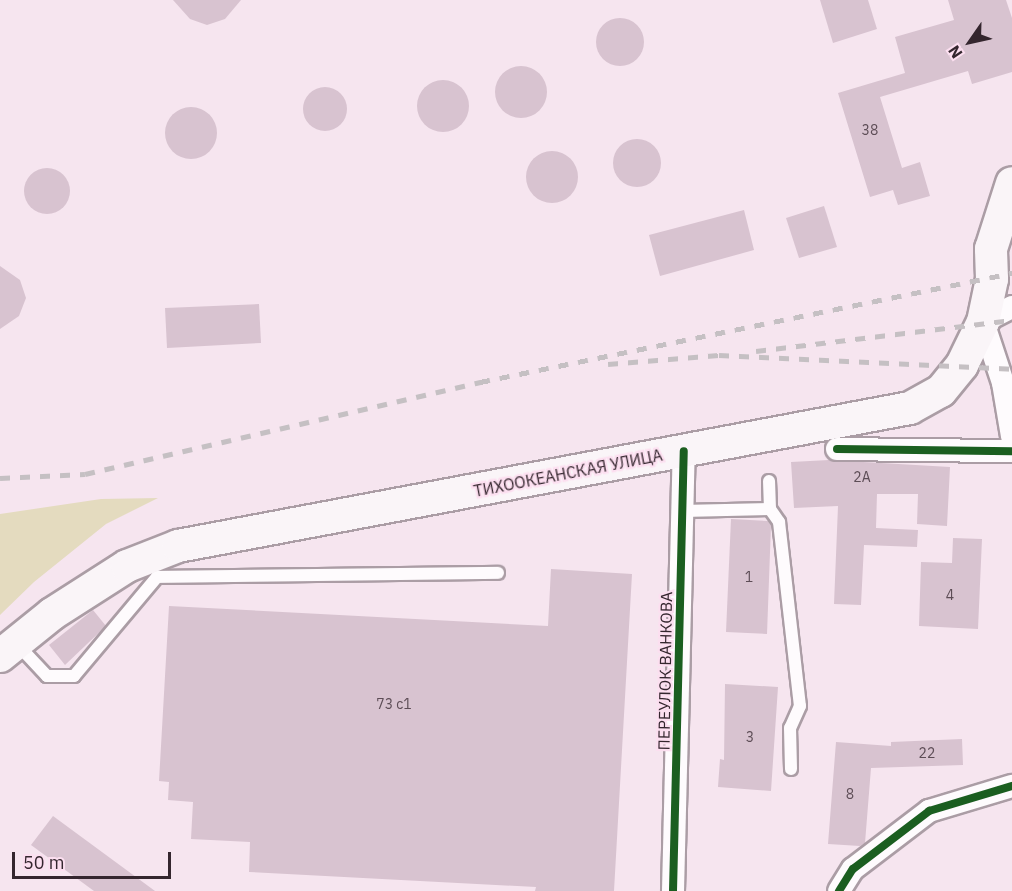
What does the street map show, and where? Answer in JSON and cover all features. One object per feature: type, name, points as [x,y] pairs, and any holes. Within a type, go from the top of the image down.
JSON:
[{"type":"main road","name":"ТИХООКЕАНСКАЯ УЛИЦА","points":[[8,650],[52,614],[127,566],[178,546],[910,408],[948,382],[962,365],[982,322],[992,279],[991,249],[1012,183]]},
{"type":"street","points":[[1012,307],[982,322],[1003,383],[1012,436]]},
{"type":"street","points":[[837,449],[1012,451]]},
{"type":"street","name":"ПЕРЕУЛОК ВАНКОВА","points":[[673,891],[684,451]]},
{"type":"street","points":[[839,891],[853,870],[929,811],[1012,786]]},
{"type":"lane","points":[[769,481],[770,509],[779,522],[800,706],[790,728],[791,769]]},
{"type":"lane","points":[[682,511],[770,509]]},
{"type":"lane","points":[[8,650],[47,675],[74,676],[157,577],[498,573]]},
{"type":"shaded area","points":[[158,498],[106,524],[34,582],[0,615],[0,514],[101,499]]},
{"type":"building","points":[[173,0],[241,0],[225,19],[207,25],[190,19]]},
{"type":"building","points":[[820,0],[868,0],[877,29],[833,43]]},
{"type":"building","points":[[948,0],[1006,0],[1012,18],[1012,72],[972,84],[968,71],[880,97],[902,168],[920,162],[930,196],[898,205],[893,190],[870,197],[838,93],[905,73],[895,37],[954,20]]},
{"type":"building","points":[[615,18],[625,18],[637,25],[644,37],[644,47],[637,59],[625,66],[615,66],[600,55],[596,47],[596,37],[607,22]]},
{"type":"building","points":[[521,66],[535,70],[543,78],[547,92],[543,106],[535,114],[521,118],[507,114],[499,106],[495,92],[499,78],[507,70]]},
{"type":"building","points":[[443,80],[457,84],[465,92],[469,106],[465,120],[457,128],[443,132],[429,128],[421,120],[417,106],[421,92],[429,84]]},
{"type":"building","points":[[325,87],[334,88],[341,93],[346,100],[346,118],[341,125],[334,130],[325,131],[316,130],[309,125],[304,118],[303,109],[304,100],[309,93],[316,88]]},
{"type":"building","points":[[191,107],[201,109],[209,115],[215,123],[217,133],[215,143],[209,151],[201,157],[191,159],[181,157],[173,151],[167,143],[165,133],[167,123],[173,115],[181,109]]},
{"type":"building","points":[[637,139],[654,146],[661,163],[654,180],[637,187],[620,180],[613,163],[620,146]]},
{"type":"building","points":[[552,151],[566,155],[574,163],[578,177],[574,191],[566,199],[552,203],[538,199],[530,191],[526,177],[530,163],[538,155]]},
{"type":"building","points":[[47,168],[63,175],[70,191],[63,207],[47,214],[31,207],[24,191],[31,175]]},
{"type":"building","points":[[824,206],[837,247],[799,258],[786,218]]},
{"type":"building","points":[[744,210],[754,250],[660,276],[649,235]]},
{"type":"building","points":[[0,266],[20,280],[26,298],[19,316],[0,329]]},
{"type":"building","points":[[259,304],[261,343],[167,348],[165,308]]},
{"type":"building","points":[[829,460],[950,467],[947,526],[917,524],[918,494],[877,494],[876,528],[918,530],[917,547],[864,545],[861,605],[834,604],[838,506],[794,508],[791,462]]},
{"type":"building","points":[[731,519],[768,521],[771,525],[767,634],[726,632]]},
{"type":"building","points":[[953,538],[982,539],[978,629],[919,626],[921,562],[952,563]]},
{"type":"building","points":[[551,569],[632,574],[614,891],[535,891],[536,887],[249,872],[250,842],[191,839],[193,802],[168,800],[169,782],[159,781],[169,606],[548,626]]},
{"type":"building","points":[[93,610],[106,626],[65,665],[49,645]]},
{"type":"building","points":[[725,684],[778,687],[771,791],[718,787],[720,759],[724,760]]},
{"type":"building","points":[[962,739],[963,765],[871,768],[865,843],[860,846],[828,844],[836,742],[891,746],[891,742]]},
{"type":"building","points":[[53,816],[155,891],[94,891],[31,845]]},
{"type":"railway","points":[[0,478],[85,474],[480,382],[1012,273]]},
{"type":"railway","points":[[756,351],[1012,320]]},
{"type":"railway","points":[[608,364],[719,355],[1012,369]]},
{"type":"cycle path","points":[[837,449],[1012,451]]},
{"type":"cycle path","points":[[673,891],[684,451]]},
{"type":"cycle path","points":[[839,891],[853,869],[929,811],[1012,786]]}]
